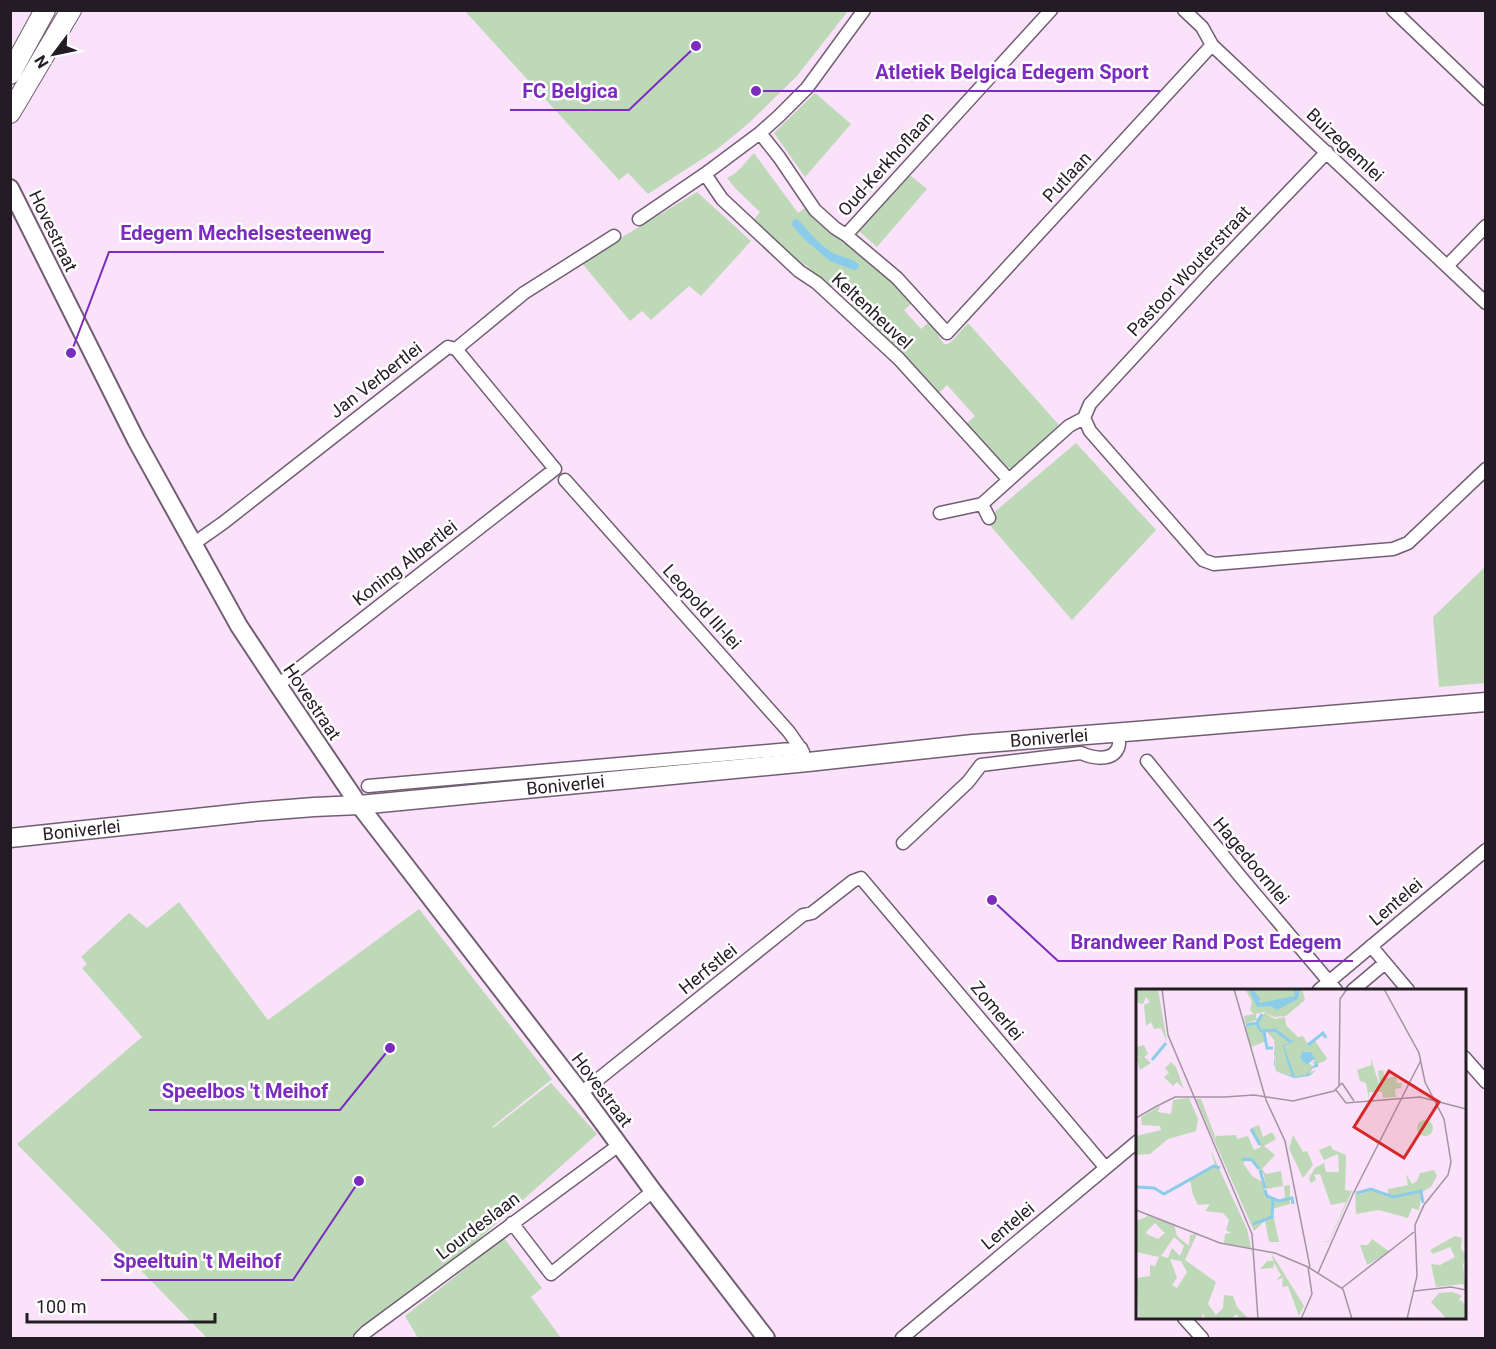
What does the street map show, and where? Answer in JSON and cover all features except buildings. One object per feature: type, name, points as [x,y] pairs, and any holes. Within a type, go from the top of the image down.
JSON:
[{"type":"main road","points":[[10,74],[45,10]]},
{"type":"main road","points":[[10,113],[71,10]]},
{"type":"main road","name":"Boniverlei","points":[[10,837],[273,810],[359,806],[805,755],[1119,733],[1485,702]]},
{"type":"street","points":[[639,219],[760,133],[807,88],[864,10]]},
{"type":"street","name":"Oud-Kerkhoflaan","points":[[846,235],[1051,10]]},
{"type":"street","name":"Buizegemlei","points":[[1184,10],[1202,27],[1212,45],[1485,303]]},
{"type":"street","points":[[1393,10],[1485,99]]},
{"type":"street","name":"Putlaan","points":[[947,333],[1212,45]]},
{"type":"street","name":"Keltenheuvel","points":[[760,133],[815,210],[897,278],[947,333]]},
{"type":"street","name":"Pastoor Wouterstraat","points":[[1084,418],[1090,404],[1327,152]]},
{"type":"street","name":"Keltenheuvel","points":[[705,174],[722,199],[899,359],[1009,480]]},
{"type":"street","name":"Hovestraat","points":[[10,188],[136,440],[239,626],[278,686],[359,806],[581,1093],[766,1338]]},
{"type":"street","points":[[1447,266],[1485,226]]},
{"type":"street","name":"Jan Verbertlei","points":[[193,544],[223,524],[448,347],[456,349],[524,293],[614,236]]},
{"type":"street","name":"Koning Albertlei","points":[[278,686],[555,469],[456,349]]},
{"type":"street","points":[[940,513],[982,504],[1069,426],[1084,418],[1090,431],[1203,560],[1214,564],[1393,549],[1408,543],[1485,469]]},
{"type":"street","name":"Leopold III-lei","points":[[565,480],[782,723],[805,755]]},
{"type":"street","points":[[982,504],[989,518]]},
{"type":"street","name":"Boniverlei","points":[[981,765],[1081,753],[1092,758],[1106,757],[1119,747],[1119,733]]},
{"type":"street","points":[[903,843],[968,782],[981,765],[973,744]]},
{"type":"street","name":"Boniverlei","points":[[368,786],[805,755]]},
{"type":"street","name":"Hagedoornlei","points":[[1147,761],[1328,988]]},
{"type":"street","name":"Lentelei","points":[[1328,988],[1371,946],[1485,850]]},
{"type":"street","name":"Herfstlei","points":[[581,1093],[803,915],[812,913],[853,881],[861,878]]},
{"type":"street","name":"Zomerlei","points":[[861,878],[1105,1167]]},
{"type":"street","points":[[1371,946],[1407,989]]},
{"type":"street","points":[[1354,989],[1385,963]]},
{"type":"street","points":[[1466,1059],[1485,1082]]},
{"type":"street","name":"Lentelei","points":[[902,1338],[1136,1142]]},
{"type":"street","name":"Lourdeslaan","points":[[360,1338],[619,1145]]},
{"type":"street","points":[[512,1223],[551,1274],[653,1191]]},
{"type":"street","points":[[1186,1319],[1202,1338]]},
{"type":"green space","points":[[465,11],[848,11],[797,76],[749,123],[716,150],[648,194],[628,173],[619,180]]},
{"type":"green space","points":[[815,93],[851,124],[805,177],[774,133]]},
{"type":"green space","points":[[754,153],[798,213],[808,206],[812,213],[844,244],[850,244],[913,302],[904,310],[921,329],[930,321],[944,344],[948,344],[968,323],[1059,425],[1012,468],[1002,465],[966,424],[975,416],[947,385],[938,394],[849,307],[857,298],[838,281],[830,289],[806,265],[801,265],[753,221],[760,212],[727,178]]},
{"type":"green space","points":[[910,175],[927,189],[877,247],[859,231]]},
{"type":"green space","points":[[697,192],[751,241],[701,296],[689,286],[651,320],[642,311],[630,321],[581,262]]},
{"type":"green space","points":[[1076,443],[1156,530],[1072,620],[987,522],[991,515]]},
{"type":"green space","points":[[1485,567],[1485,683],[1439,687],[1433,617]]},
{"type":"green space","points":[[179,902],[268,1020],[419,909],[552,1079],[492,1127],[551,1083],[597,1134],[368,1338],[205,1338],[17,1144],[142,1037],[82,968],[87,964],[81,957],[129,913],[147,928]]},
{"type":"green space","points":[[504,1238],[542,1288],[531,1297],[561,1338],[418,1338],[405,1316]]},
{"type":"water","points":[[797,219],[823,246],[833,253],[850,259],[859,265],[858,268],[853,270],[830,261],[805,240],[792,225],[793,220]]},
{"type":"place","name":"FC Belgica","points":[[696,46]]},
{"type":"place","name":"Atletiek Belgica Edegem Sport","points":[[756,91]]},
{"type":"place","name":"Edegem Mechelsesteenweg","points":[[71,353]]},
{"type":"place","name":"Brandweer Rand Post Edegem","points":[[992,900]]},
{"type":"place","name":"Speelbos 't Meihof","points":[[390,1048]]},
{"type":"place","name":"Speeltuin 't Meihof","points":[[359,1181]]}]
